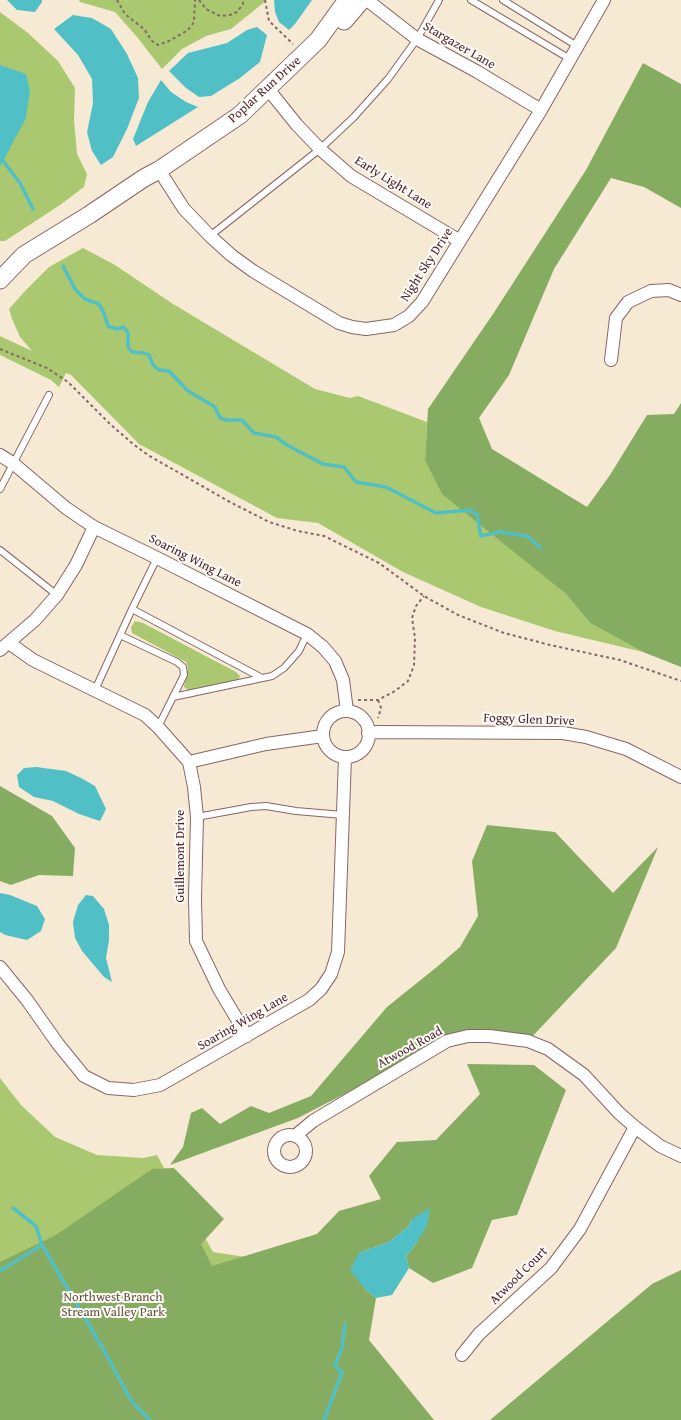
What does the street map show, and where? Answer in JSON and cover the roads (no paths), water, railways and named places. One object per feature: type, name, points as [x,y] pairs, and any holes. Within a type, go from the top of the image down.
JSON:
[{"type":"street","name":"Poplar Run Drive","points":[[0,280],[24,255],[116,197],[150,188],[162,175],[187,163],[200,150],[202,141],[240,115],[318,40],[348,0]]},
{"type":"street","name":"Poplar Run Drive","points":[[323,34],[344,20],[362,0]]},
{"type":"street","name":"Stargazer Lane","points":[[367,0],[417,39],[476,71],[540,110]]},
{"type":"street","name":"Night Sky Drive","points":[[162,175],[184,209],[231,255],[253,271],[339,323],[366,329],[394,325],[409,316],[422,302],[540,110],[604,0]]},
{"type":"street","name":"Early Light Lane","points":[[268,89],[320,149],[351,176],[460,241]]},
{"type":"street","points":[[610,360],[616,318],[628,302],[651,291],[669,290],[681,295]]},
{"type":"street","name":"Soaring Wing Lane","points":[[0,455],[14,464],[66,508],[94,527],[307,634],[323,647],[335,661],[343,680],[347,711]]},
{"type":"street","points":[[94,527],[76,565],[57,595],[35,620],[4,647],[145,715],[158,727],[189,762],[266,744],[323,736]]},
{"type":"street","points":[[347,711],[354,713],[364,721],[368,733],[364,748],[359,753],[352,756],[345,757],[332,753],[324,743],[324,728],[327,721],[339,712],[347,711]]},
{"type":"street","name":"Foggy Glen Drive","points":[[368,733],[570,734],[586,737],[626,749],[681,777]]},
{"type":"street","name":"Soaring Wing Lane","points":[[0,967],[27,1000],[58,1044],[84,1076],[108,1088],[134,1090],[160,1085],[309,1000],[321,989],[331,974],[338,952],[345,757]]},
{"type":"street","name":"Guillemont Drive","points":[[189,762],[194,787],[197,817],[195,898],[196,941],[219,989],[247,1036]]},
{"type":"street","name":"Atwood Road","points":[[296,1136],[313,1121],[447,1041],[468,1036],[489,1036],[528,1041],[548,1049],[584,1074],[619,1113],[635,1127],[660,1146],[681,1156]]},
{"type":"street","name":"Atwood Court","points":[[462,1355],[479,1334],[551,1268],[580,1229],[635,1127]]},
{"type":"lane","points":[[210,236],[320,149],[354,117],[388,79],[417,39],[440,0]]},
{"type":"lane","points":[[471,0],[570,59]]},
{"type":"lane","points":[[503,0],[578,46]]},
{"type":"lane","points":[[0,489],[49,395]]},
{"type":"lane","points":[[0,550],[57,595]]},
{"type":"lane","points":[[95,690],[157,558]]},
{"type":"lane","points":[[132,609],[262,678]]},
{"type":"lane","points":[[173,697],[272,676],[284,668],[298,651],[307,634]]},
{"type":"lane","points":[[120,635],[178,662],[183,667],[184,674],[158,727]]},
{"type":"lane","points":[[197,817],[251,807],[266,806],[296,811],[343,815]]},
{"type":"water","points":[[7,0],[42,0],[42,2],[35,12],[17,10]]},
{"type":"water","points":[[274,0],[312,0],[289,30],[279,22],[275,12]]},
{"type":"water","points":[[73,15],[92,18],[111,29],[127,54],[138,78],[139,98],[127,129],[113,157],[101,165],[92,151],[87,132],[93,103],[92,79],[78,55],[54,29]]},
{"type":"water","points":[[257,27],[267,35],[260,62],[240,78],[211,96],[199,97],[186,88],[169,71],[188,53],[227,43],[247,30]]},
{"type":"water","points":[[0,65],[26,74],[30,91],[26,118],[0,167]]},
{"type":"water","points":[[161,80],[171,92],[186,102],[198,107],[136,146],[133,139],[148,102]]},
{"type":"water","points":[[36,767],[66,771],[95,786],[106,809],[100,821],[79,814],[53,801],[34,797],[19,787],[17,775],[24,768]]},
{"type":"water","points":[[0,893],[10,895],[37,906],[45,919],[41,931],[27,940],[5,935],[0,932]]},
{"type":"water","points":[[86,895],[93,896],[104,909],[109,925],[109,940],[106,958],[112,982],[104,977],[82,951],[75,938],[73,922],[78,905]]},
{"type":"water","points":[[430,1208],[427,1226],[406,1257],[409,1268],[392,1295],[376,1298],[365,1289],[350,1270],[359,1253],[389,1242],[409,1226],[412,1219]]},
{"type":"waterway","points":[[0,157],[20,183],[33,209]]},
{"type":"waterway","points":[[63,266],[75,289],[85,299],[99,304],[104,313],[108,326],[117,329],[124,327],[128,333],[128,347],[132,352],[149,355],[153,365],[159,370],[169,371],[188,391],[215,407],[220,418],[227,420],[242,420],[254,433],[276,437],[287,445],[323,464],[344,467],[356,482],[386,487],[436,513],[470,510],[477,515],[481,536],[500,532],[527,536],[541,548]]},
{"type":"waterway","points":[[13,1208],[36,1226],[42,1245]]},
{"type":"waterway","points":[[0,1271],[42,1245],[102,1347],[132,1402],[150,1420]]},
{"type":"waterway","points":[[324,1420],[342,1373],[335,1365],[342,1348],[345,1324]]},
{"type":"park label","name":"Northwest Branch Stream Valley Park","points":[[113,1306]]}]
